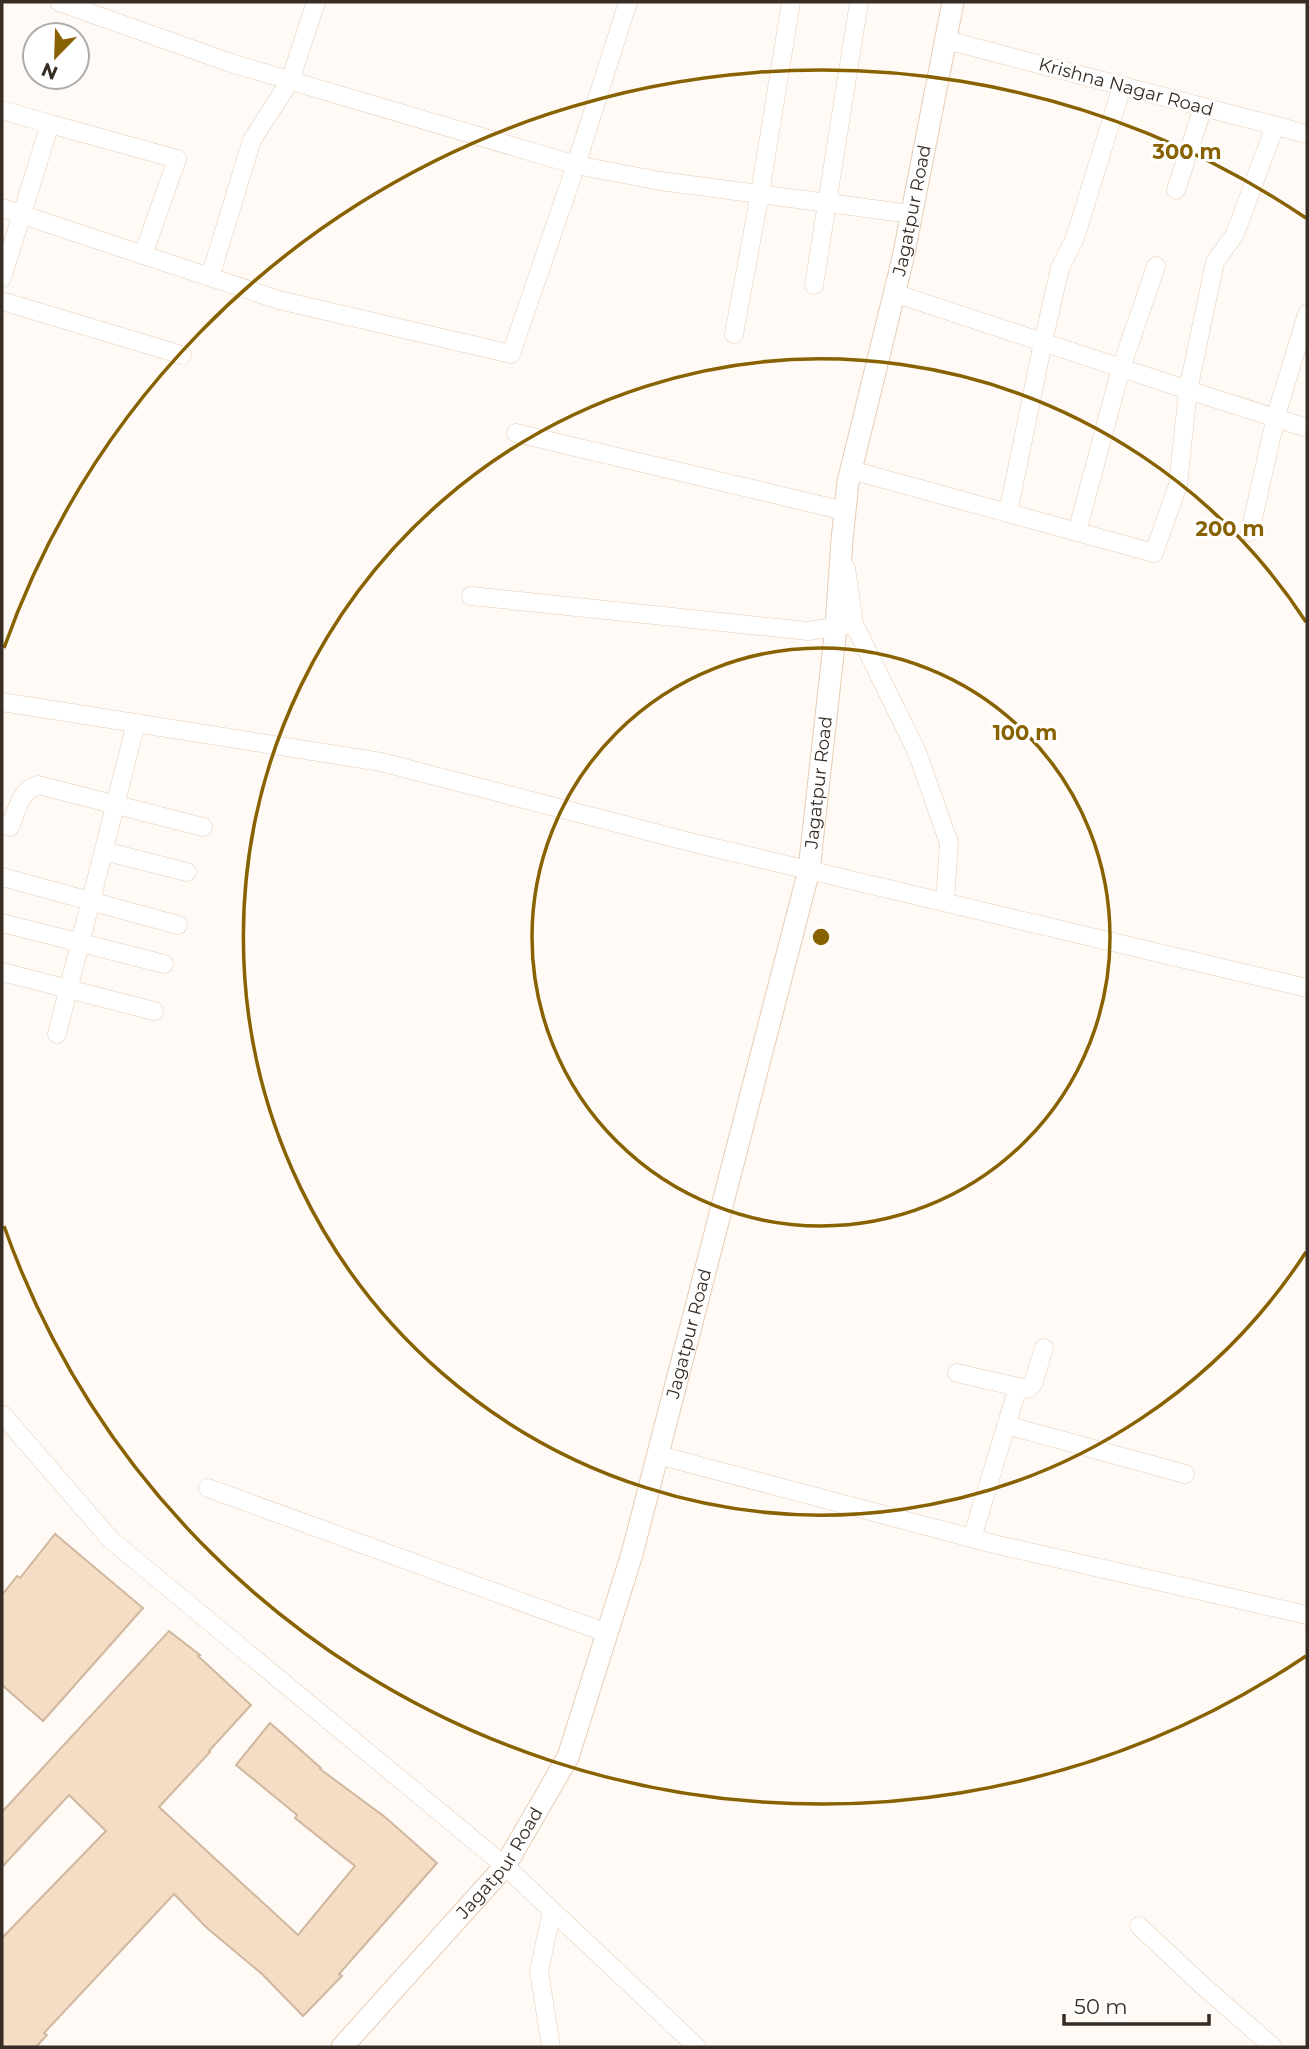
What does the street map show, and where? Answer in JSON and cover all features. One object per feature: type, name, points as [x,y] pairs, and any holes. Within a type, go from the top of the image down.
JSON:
[{"type":"street","points":[[210,277],[252,140],[290,81],[316,2]]},
{"type":"street","points":[[2,208],[279,300],[511,354],[628,2]]},
{"type":"street","points":[[734,334],[791,2]]},
{"type":"street","points":[[814,285],[859,2]]},
{"type":"street","name":"Jagatpur Road","points":[[342,2047],[505,1867],[568,1757],[632,1554],[809,870],[845,625],[842,540],[851,470],[894,293],[953,2]]},
{"type":"street","points":[[66,3],[231,63],[576,165],[660,181],[911,214]]},
{"type":"street","name":"Krishna Nagar Road","points":[[946,40],[1307,134]]},
{"type":"street","points":[[1008,513],[1060,268],[1074,238],[1122,86]]},
{"type":"street","points":[[1176,190],[1203,107]]},
{"type":"street","points":[[2,110],[177,159],[143,255]]},
{"type":"street","points":[[2,278],[50,124]]},
{"type":"street","points":[[851,470],[1154,553],[1178,485],[1188,390],[1214,262],[1235,234],[1275,125]]},
{"type":"street","points":[[1077,532],[1121,368],[1156,266]]},
{"type":"street","points":[[894,293],[1307,428]]},
{"type":"street","points":[[2,300],[182,355]]},
{"type":"street","points":[[1250,532],[1276,416],[1307,314]]},
{"type":"street","points":[[516,433],[845,511]]},
{"type":"street","points":[[471,596],[808,631],[845,625],[917,751],[949,843],[945,902]]},
{"type":"street","points":[[2,702],[381,762],[681,840],[1307,989]]},
{"type":"street","points":[[57,1034],[136,723]]},
{"type":"street","points":[[2,824],[10,827],[22,797],[29,788],[38,785],[203,827]]},
{"type":"street","points":[[104,851],[187,872]]},
{"type":"street","points":[[2,877],[178,925]]},
{"type":"street","points":[[2,923],[164,964]]},
{"type":"street","points":[[2,972],[154,1011]]},
{"type":"street","points":[[957,1373],[1027,1389],[1033,1384],[1044,1348]]},
{"type":"street","points":[[972,1538],[1018,1387]]},
{"type":"street","points":[[2,1414],[111,1540],[505,1867],[697,2047]]},
{"type":"street","points":[[1006,1424],[1185,1474]]},
{"type":"street","points":[[658,1455],[972,1538],[1307,1615]]},
{"type":"street","points":[[208,1488],[607,1633]]},
{"type":"street","points":[[551,2047],[539,1972],[552,1911]]},
{"type":"street","points":[[1139,1926],[1265,2045]]},
{"type":"building","points":[[55,1534],[143,1608],[43,1721],[2,1685],[2,1595],[17,1576],[20,1578]]},
{"type":"building","points":[[169,1631],[200,1655],[198,1656],[251,1705],[159,1807],[298,1935],[355,1866],[295,1818],[297,1815],[236,1765],[270,1723],[320,1769],[385,1817],[437,1863],[339,1974],[342,1976],[303,2016],[262,1974],[207,1928],[174,1894],[44,2033],[47,2035],[36,2047],[2,2047],[2,1938],[106,1831],[69,1795],[2,1867],[2,1812]]}]
